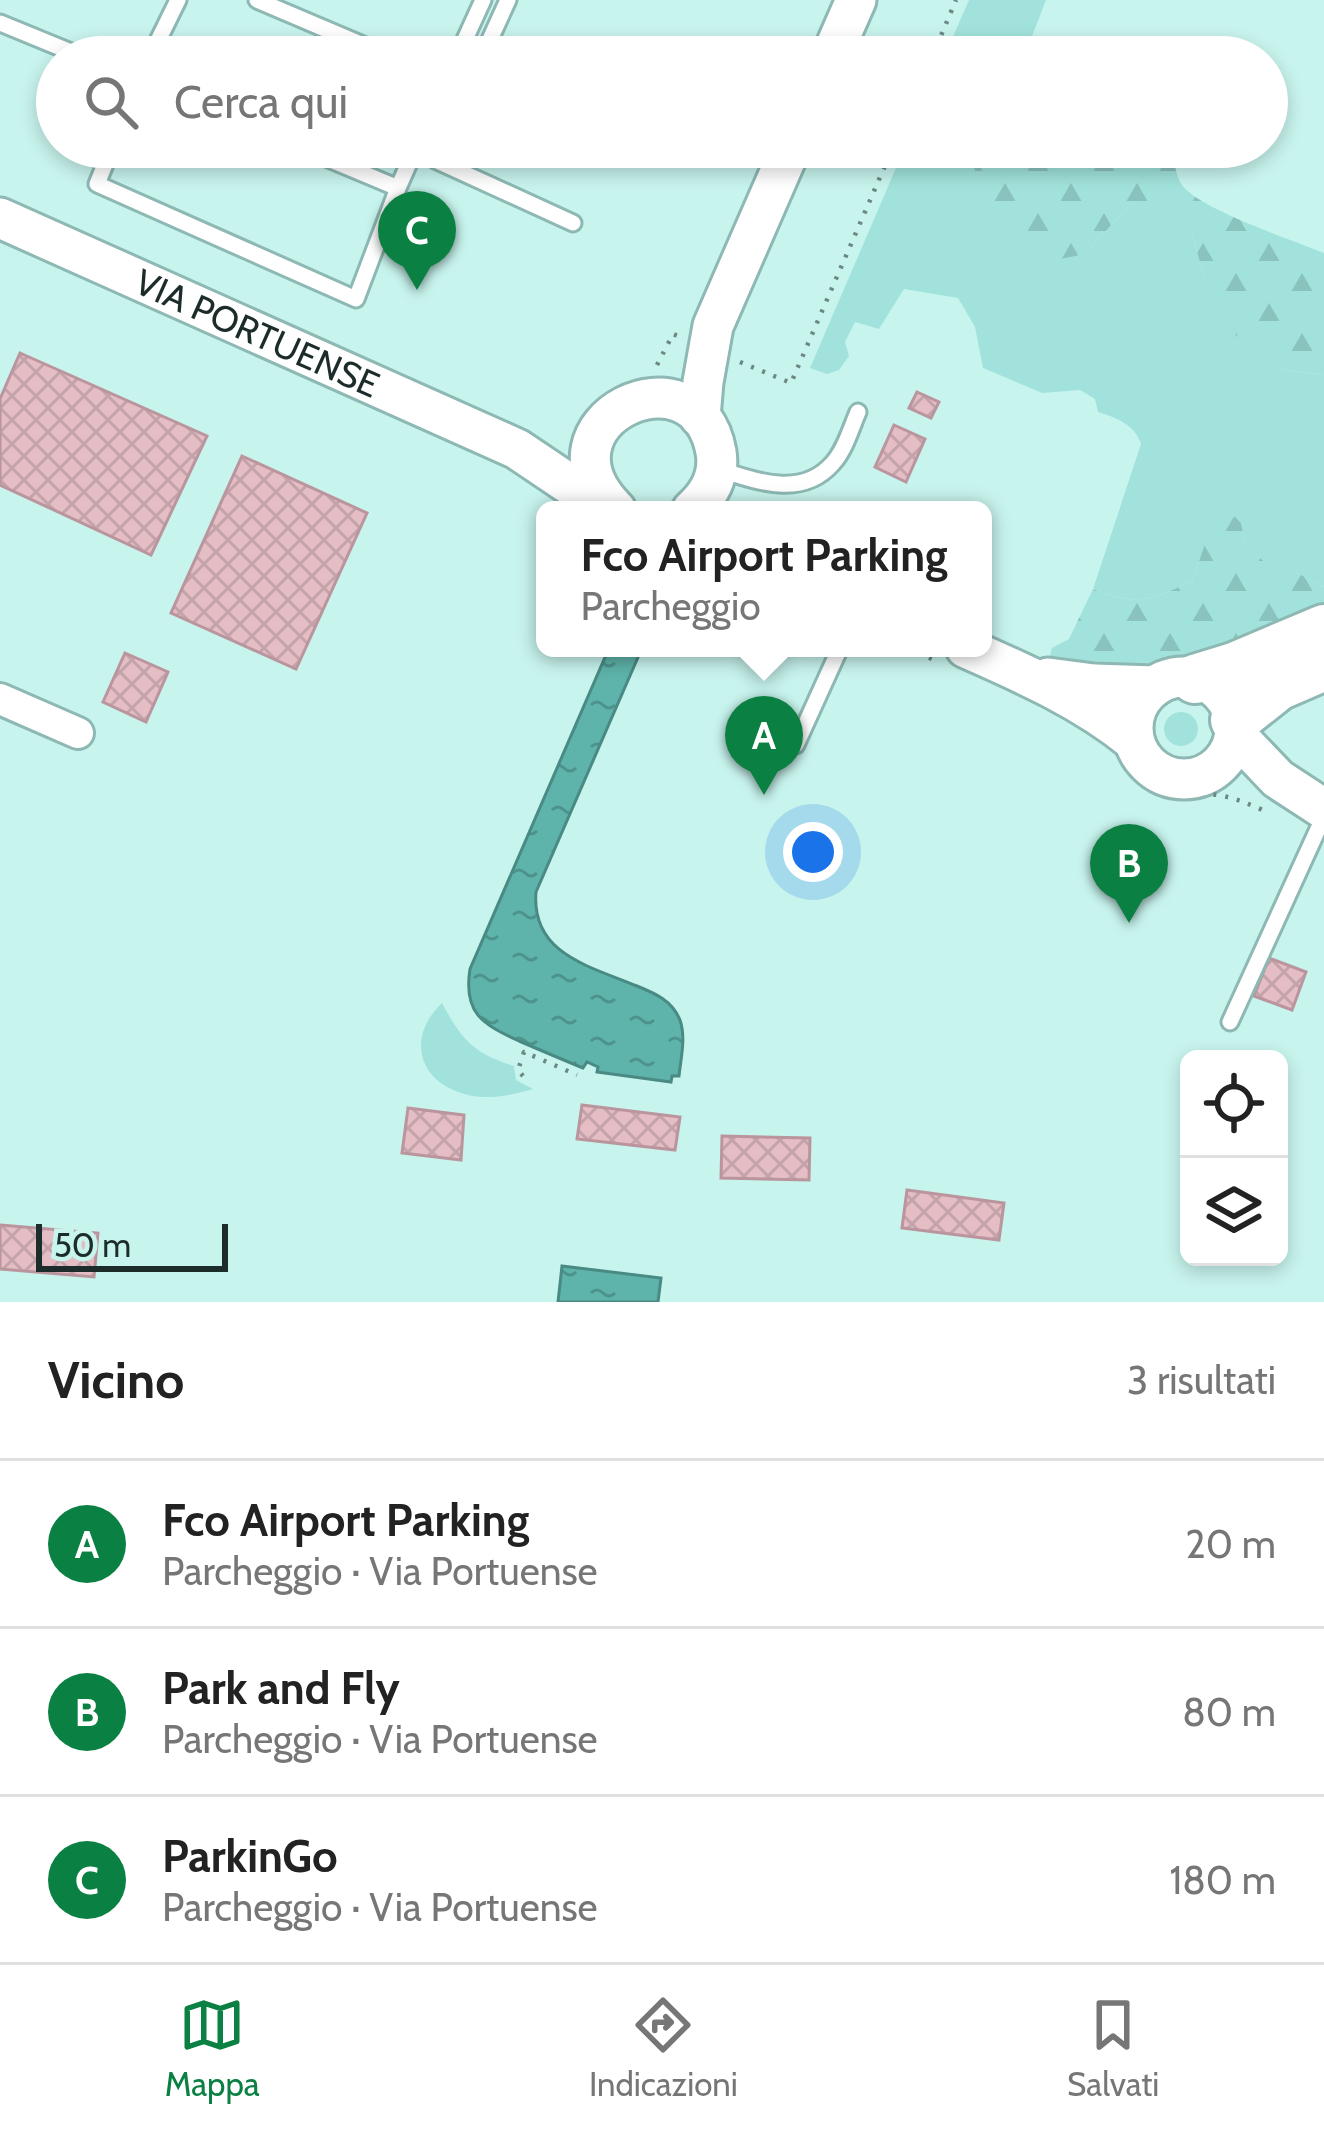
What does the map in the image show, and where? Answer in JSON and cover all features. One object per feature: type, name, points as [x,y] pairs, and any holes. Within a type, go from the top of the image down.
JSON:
[{"type":"main road","points":[[1175,682],[1234,667],[1324,629]]},
{"type":"main road","points":[[1235,727],[1278,686],[1324,666]]},
{"type":"street","points":[[840,36],[856,0]]},
{"type":"street","points":[[700,417],[703,382],[783,168]]},
{"type":"street","name":"VIA PORTUENSE","points":[[0,218],[518,449],[599,501]]},
{"type":"street","points":[[650,398],[719,341]]},
{"type":"street","points":[[608,501],[594,479],[593,443],[614,411],[650,398],[669,399],[700,417],[715,446],[708,496]]},
{"type":"street","name":"VIA PORTUENSE","points":[[518,449],[561,456],[593,443]]},
{"type":"street","points":[[987,657],[1109,721],[1134,741]]},
{"type":"street","points":[[1030,676],[1094,684],[1175,682],[1218,691],[1226,699],[1235,727],[1278,778],[1318,808]]},
{"type":"street","points":[[1175,682],[1138,705],[1132,729],[1142,758],[1154,770],[1170,778],[1234,777],[1318,808]]},
{"type":"street","points":[[0,699],[78,734]]},
{"type":"street","points":[[1206,775],[1225,758],[1235,727]]},
{"type":"lane","points":[[160,36],[178,0]]},
{"type":"lane","points":[[257,0],[342,36]]},
{"type":"lane","points":[[467,36],[483,0]]},
{"type":"lane","points":[[492,36],[508,0]]},
{"type":"lane","points":[[0,23],[36,38]]},
{"type":"lane","points":[[103,168],[97,184],[356,298],[407,168]]},
{"type":"lane","points":[[350,168],[398,188]]},
{"type":"lane","points":[[453,168],[573,223]]},
{"type":"lane","points":[[708,496],[761,482],[788,486],[818,477],[836,460],[858,412]]},
{"type":"lane","points":[[796,745],[836,657]]},
{"type":"lane","points":[[1230,1022],[1318,808]]},
{"type":"path","points":[[941,36],[956,0]]},
{"type":"path","points":[[719,341],[791,383],[884,168]]},
{"type":"path","points":[[524,1076],[518,1070],[524,1052],[577,1075]]},
{"type":"green space","points":[[969,0],[1046,0],[1032,36],[953,36]]},
{"type":"green space","points":[[896,168],[981,168],[1085,254],[1133,201],[1157,200],[1192,234],[1204,277],[1278,369],[1324,375],[1324,587],[1296,572],[1268,566],[1246,546],[1241,523],[1220,502],[1192,581],[1144,599],[1093,589],[1141,444],[1138,437],[1124,423],[1098,412],[1095,399],[1080,390],[1042,393],[983,368],[975,327],[958,298],[904,289],[879,329],[855,322],[845,342],[849,356],[839,370],[827,374],[810,368]]},
{"type":"green space","points":[[974,168],[1175,168],[1182,185],[1207,204],[1324,253],[1324,375],[1278,369],[1227,328],[1204,277],[1192,234],[1157,201],[1133,201],[1085,254],[1045,262],[992,214]]},
{"type":"green space","points":[[1220,501],[1241,523],[1246,546],[1268,565],[1296,572],[1324,587],[1324,612],[1212,649],[1155,662],[1096,665],[1050,656],[1052,648],[1069,639],[1093,589],[1144,599],[1192,581]]},
{"type":"green space","points":[[1181,712],[1193,717],[1198,729],[1193,741],[1181,746],[1169,741],[1164,729],[1169,717]]},
{"type":"green space","points":[[442,1003],[470,1044],[514,1066],[516,1080],[533,1089],[476,1096],[438,1081],[428,1070],[421,1045],[430,1017]]},
{"type":"water","points":[[605,657],[638,657],[536,892],[537,913],[553,944],[567,955],[650,991],[672,1007],[680,1020],[683,1041],[679,1076],[672,1076],[671,1082],[597,1072],[598,1067],[587,1062],[583,1068],[506,1035],[485,1022],[473,1007],[470,969]]},
{"type":"water","points":[[562,1266],[661,1278],[658,1302],[558,1302]]},
{"type":"building","points":[[20,353],[207,436],[151,555],[0,485],[0,399]]},
{"type":"building","points":[[917,392],[939,402],[931,418],[909,408]]},
{"type":"building","points":[[894,425],[925,439],[906,482],[875,467]]},
{"type":"building","points":[[242,456],[367,513],[296,669],[171,613]]},
{"type":"building","points":[[125,653],[168,672],[146,722],[103,702]]},
{"type":"building","points":[[1269,958],[1306,972],[1292,1010],[1254,996]]},
{"type":"building","points":[[582,1105],[680,1117],[675,1150],[577,1139]]},
{"type":"building","points":[[408,1108],[464,1115],[461,1160],[402,1153]]},
{"type":"building","points":[[722,1136],[810,1138],[809,1180],[721,1178]]},
{"type":"building","points":[[907,1190],[1004,1203],[999,1240],[902,1228]]},
{"type":"building","points":[[0,1225],[98,1233],[94,1277],[0,1269]]},
{"type":"place","name":"ParkinGo","points":[[417,290]]},
{"type":"place","name":"Fco Airport Parking","points":[[764,795]]},
{"type":"place","name":"Park and Fly","points":[[1129,923]]}]
